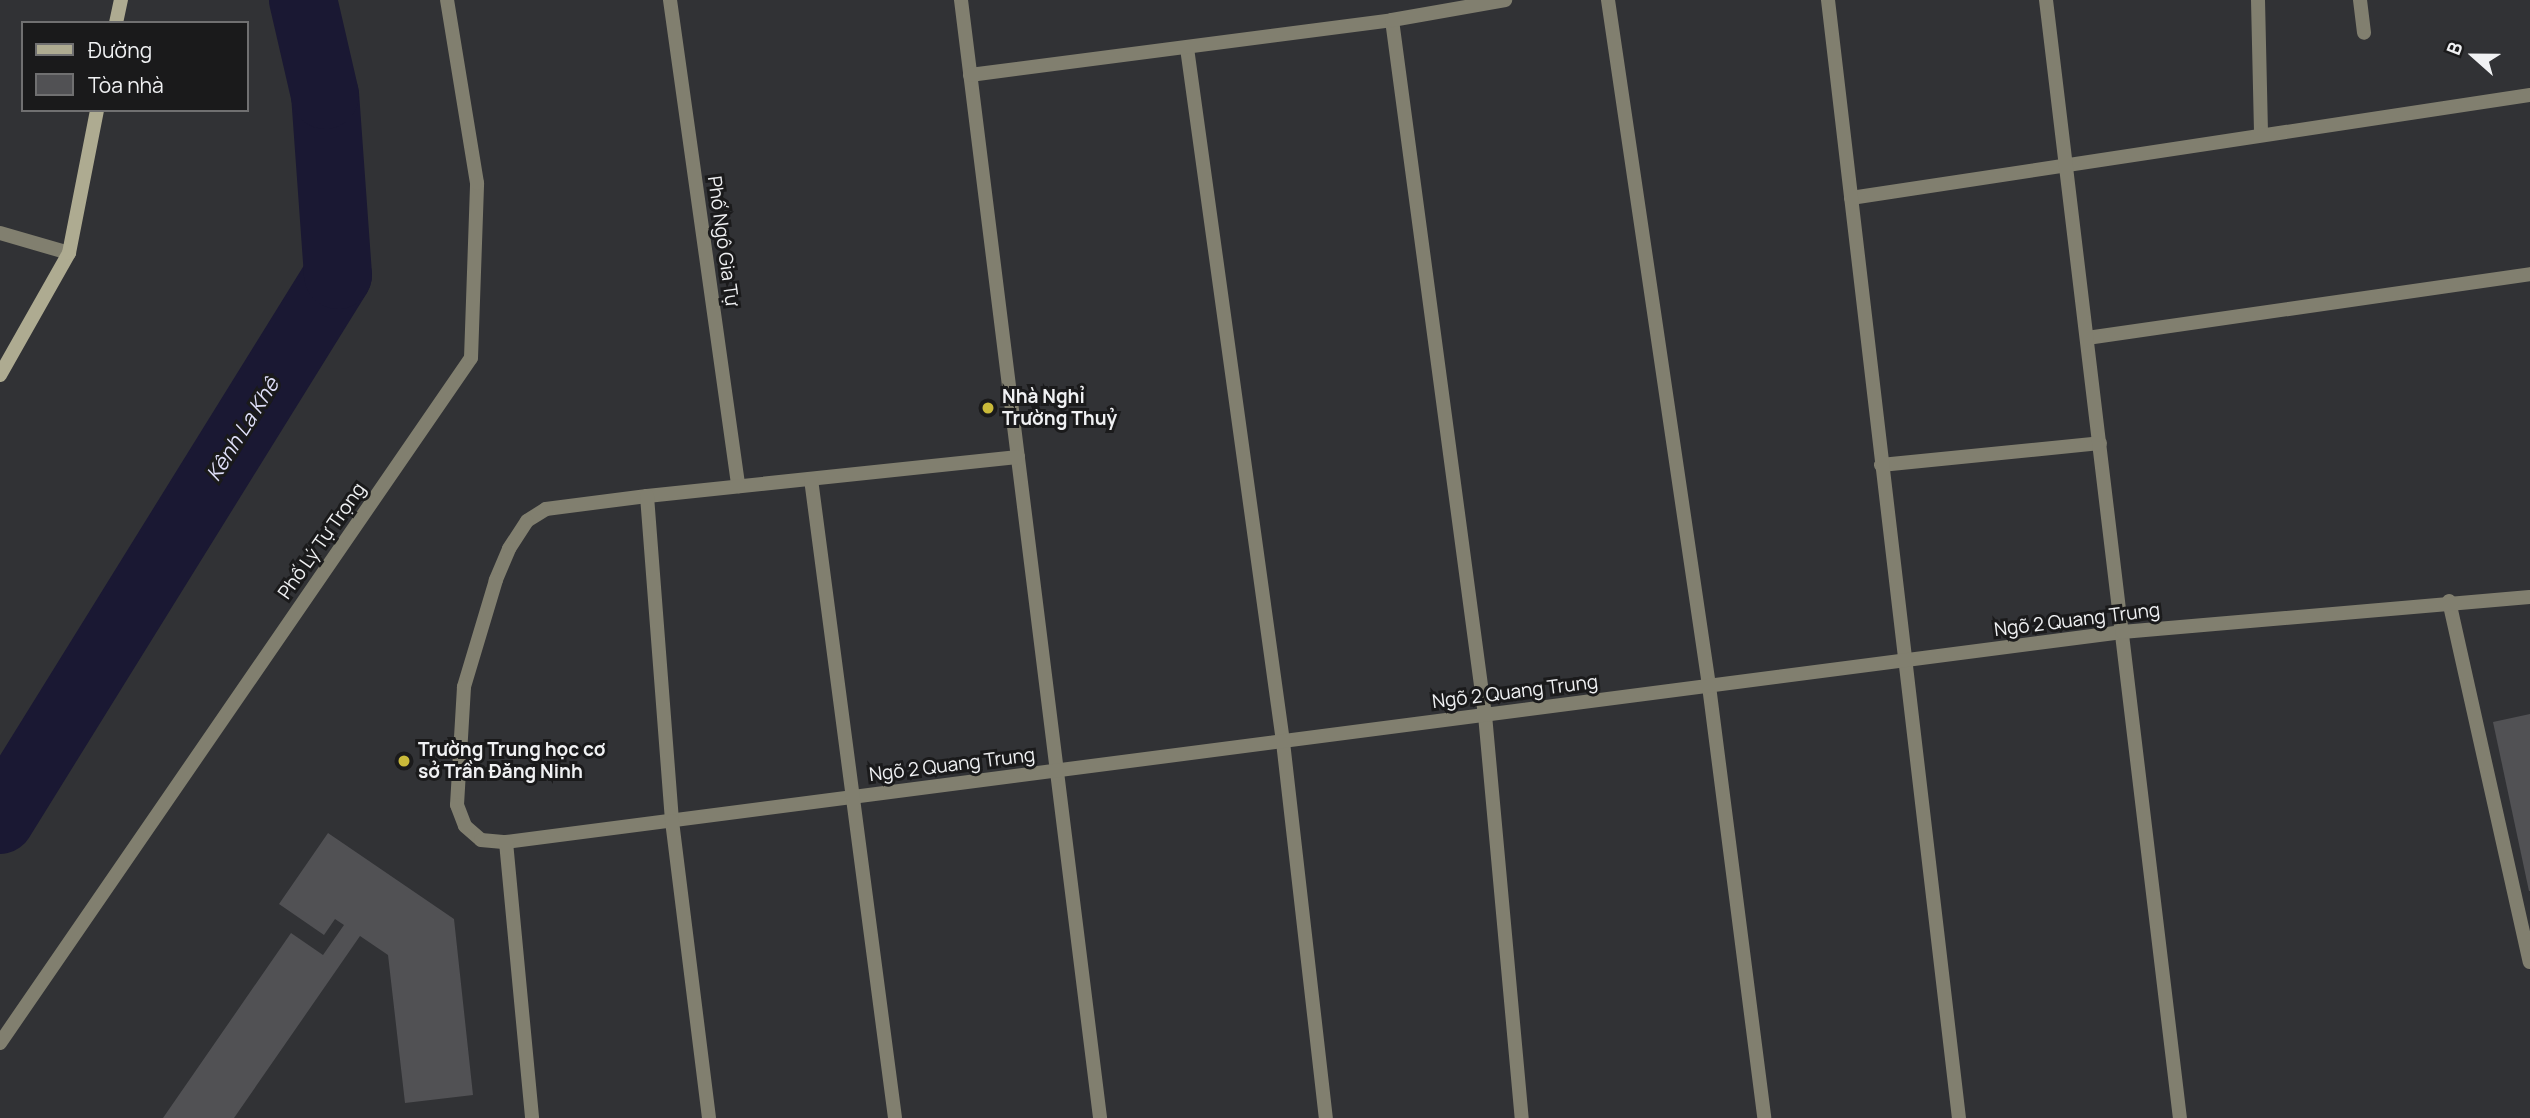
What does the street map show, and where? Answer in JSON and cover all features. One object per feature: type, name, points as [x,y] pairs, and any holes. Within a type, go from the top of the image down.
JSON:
[{"type":"street","points":[[116,21],[121,0]]},
{"type":"street","name":"Phố Lý Tự Trọng","points":[[0,1044],[471,358],[477,183],[447,0]]},
{"type":"street","name":"Phố Ngô Gia Tự","points":[[670,0],[738,486]]},
{"type":"street","points":[[961,0],[1100,1118]]},
{"type":"street","points":[[1608,0],[1709,686],[1764,1118]]},
{"type":"street","points":[[1828,0],[1959,1118]]},
{"type":"street","points":[[2046,0],[2062,165],[2087,338],[2180,1118]]},
{"type":"street","points":[[2258,0],[2261,133]]},
{"type":"street","points":[[2360,0],[2364,33]]},
{"type":"street","points":[[970,75],[1392,20],[1496,1]]},
{"type":"street","points":[[1392,20],[1485,715],[1522,1118]]},
{"type":"street","points":[[1187,48],[1283,742],[1326,1118]]},
{"type":"street","points":[[1850,198],[2261,133],[2530,95]]},
{"type":"street","points":[[0,375],[69,253],[97,112]]},
{"type":"street","points":[[0,233],[69,253]]},
{"type":"street","points":[[2087,338],[2530,274]]},
{"type":"street","points":[[1881,464],[2100,443]]},
{"type":"street","points":[[532,1118],[506,842],[473,835],[457,805],[464,687],[496,580],[518,534],[546,509],[1018,457]]},
{"type":"street","points":[[811,479],[895,1118]]},
{"type":"street","points":[[647,496],[672,821],[709,1118]]},
{"type":"street","name":"Ngõ 2 Quang Trung","points":[[506,842],[2122,632],[2449,601],[2530,597]]},
{"type":"street","points":[[2449,601],[2530,962]]},
{"type":"building","points":[[2530,714],[2530,891],[2529,891],[2493,722]]},
{"type":"building","points":[[328,833],[454,919],[473,1095],[405,1103],[388,955],[360,936],[234,1118],[163,1118],[291,933],[323,955],[344,925],[335,919],[324,935],[279,904]]},
{"type":"waterway","name":"Kênh La Khê","points":[[0,820],[338,275],[325,95],[303,0]]},
{"type":"place","name":"Nhà Nghỉ Trường Thuỷ","points":[[988,408]]},
{"type":"place","name":"Trường Trung học cơ sở Trần Đăng Ninh","points":[[404,761]]}]
